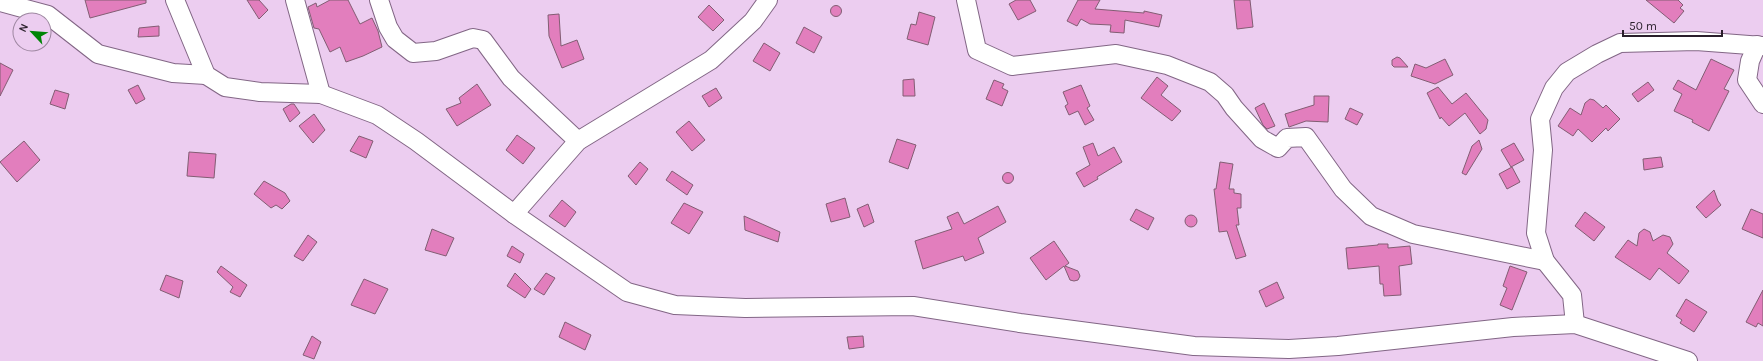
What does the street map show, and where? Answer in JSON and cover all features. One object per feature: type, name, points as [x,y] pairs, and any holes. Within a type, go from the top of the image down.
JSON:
[{"type":"street","points":[[175,0],[206,75]]},
{"type":"street","points":[[295,0],[321,94]]},
{"type":"street","points":[[379,0],[388,26],[395,39],[413,52],[436,51],[473,38],[483,40],[511,78],[578,141]]},
{"type":"street","points":[[514,214],[578,141],[711,60],[753,20],[768,0]]},
{"type":"street","points":[[966,0],[977,50],[1012,66],[1116,54],[1168,65],[1210,82],[1224,95],[1262,139],[1278,148],[1287,138],[1306,137],[1343,189],[1371,216],[1413,234],[1545,260]]},
{"type":"street","points":[[0,2],[48,15],[98,54],[173,73],[206,75],[225,87],[260,92],[321,94],[377,115],[416,141],[514,214],[627,292],[675,305],[745,308],[913,306],[1020,323],[1194,346],[1289,349],[1335,354],[1513,327],[1575,324],[1688,361]]},
{"type":"street","points":[[1575,324],[1572,295],[1545,260],[1536,233],[1543,150],[1540,119],[1554,88],[1567,72],[1597,54],[1620,43],[1696,42],[1760,46]]},
{"type":"street","points":[[1760,46],[1750,61],[1747,80],[1763,104]]},
{"type":"building","points":[[85,0],[146,0],[146,3],[90,18]]},
{"type":"building","points":[[247,0],[259,0],[268,10],[259,19]]},
{"type":"building","points":[[330,0],[348,0],[360,24],[372,18],[378,31],[382,47],[346,62],[340,47],[330,52],[319,29],[314,28],[308,7],[316,3],[317,7]]},
{"type":"building","points":[[1016,0],[1030,0],[1036,11],[1018,20],[1009,4]]},
{"type":"building","points":[[1078,0],[1100,0],[1095,9],[1144,13],[1144,11],[1162,15],[1159,27],[1125,20],[1124,33],[1110,32],[1111,25],[1090,24],[1081,19],[1077,26],[1067,21]]},
{"type":"building","points":[[1234,0],[1250,0],[1253,27],[1237,29]]},
{"type":"building","points":[[1646,0],[1678,0],[1683,5],[1680,8],[1684,11],[1674,23]]},
{"type":"building","points":[[709,5],[724,20],[713,31],[698,17]]},
{"type":"building","points":[[834,6],[838,6],[840,7],[840,15],[834,16],[831,13],[831,9]]},
{"type":"building","points":[[919,12],[935,17],[928,45],[907,39],[911,24],[916,25]]},
{"type":"building","points":[[559,14],[561,46],[577,40],[584,59],[562,68],[549,36],[548,15]]},
{"type":"building","points":[[159,26],[159,36],[138,37],[139,28]]},
{"type":"building","points":[[804,27],[822,37],[814,53],[796,43]]},
{"type":"building","points":[[764,43],[780,53],[770,71],[753,61]]},
{"type":"building","points":[[1397,57],[1400,58],[1408,67],[1394,67],[1392,65],[1392,60]]},
{"type":"building","points":[[1445,59],[1453,75],[1435,84],[1411,76],[1415,64],[1426,68]]},
{"type":"building","points":[[1711,59],[1734,70],[1724,89],[1729,91],[1709,131],[1692,122],[1693,120],[1674,111],[1682,94],[1673,89],[1678,80],[1696,90]]},
{"type":"building","points":[[0,63],[13,70],[0,96]]},
{"type":"building","points":[[1157,77],[1168,86],[1161,95],[1181,111],[1172,121],[1141,98]]},
{"type":"building","points":[[914,79],[915,96],[903,96],[903,80]]},
{"type":"building","points":[[994,80],[1004,84],[1002,88],[1008,91],[1002,106],[986,99]]},
{"type":"building","points":[[1648,82],[1654,90],[1638,102],[1632,94]]},
{"type":"building","points":[[477,84],[491,105],[457,126],[446,109],[461,103],[459,98]]},
{"type":"building","points":[[138,85],[145,99],[136,104],[128,90]]},
{"type":"building","points":[[1081,85],[1090,106],[1087,108],[1094,120],[1085,125],[1078,111],[1069,115],[1065,106],[1068,104],[1063,92]]},
{"type":"building","points":[[1438,87],[1452,104],[1466,93],[1488,120],[1486,129],[1480,134],[1465,113],[1449,126],[1441,117],[1440,119],[1427,93]]},
{"type":"building","points":[[716,88],[722,98],[709,107],[702,96]]},
{"type":"building","points":[[55,90],[69,94],[65,109],[50,104]]},
{"type":"building","points":[[1314,96],[1329,96],[1328,122],[1306,121],[1289,127],[1285,114],[1314,105]]},
{"type":"building","points":[[1590,99],[1594,100],[1603,108],[1606,105],[1620,119],[1608,131],[1606,128],[1592,142],[1578,129],[1573,136],[1558,126],[1570,108],[1581,115],[1585,103]]},
{"type":"building","points":[[1264,103],[1275,126],[1267,129],[1263,125],[1255,108]]},
{"type":"building","points":[[291,104],[294,104],[300,113],[290,122],[283,109]]},
{"type":"building","points":[[1350,108],[1363,114],[1357,125],[1345,119]]},
{"type":"building","points":[[314,114],[325,130],[313,143],[299,126]]},
{"type":"building","points":[[689,121],[705,140],[692,151],[676,132]]},
{"type":"building","points":[[517,135],[535,148],[523,164],[506,150]]},
{"type":"building","points":[[359,136],[373,141],[366,158],[350,151]]},
{"type":"building","points":[[897,139],[916,145],[908,169],[889,162]]},
{"type":"building","points":[[1479,140],[1482,149],[1466,175],[1462,173],[1472,146]]},
{"type":"building","points":[[24,141],[40,160],[17,182],[0,162]]},
{"type":"building","points":[[1093,143],[1098,156],[1114,147],[1122,162],[1097,177],[1098,179],[1084,187],[1076,173],[1090,165],[1083,147]]},
{"type":"building","points":[[1514,143],[1524,160],[1511,167],[1501,150]]},
{"type":"building","points":[[189,152],[216,154],[214,178],[187,176]]},
{"type":"building","points":[[1661,157],[1663,167],[1644,170],[1643,159]]},
{"type":"building","points":[[640,162],[648,169],[636,185],[628,176]]},
{"type":"building","points":[[1220,162],[1233,164],[1229,189],[1234,189],[1234,193],[1241,194],[1241,208],[1237,208],[1239,225],[1236,225],[1246,256],[1236,259],[1227,231],[1219,232],[1214,189],[1216,189]]},
{"type":"building","points":[[1512,167],[1520,182],[1507,189],[1499,174]]},
{"type":"building","points":[[672,171],[693,185],[687,195],[666,180]]},
{"type":"building","points":[[1006,173],[1010,173],[1012,174],[1012,182],[1006,183],[1003,180],[1003,176]]},
{"type":"building","points":[[264,181],[285,193],[290,201],[282,209],[276,205],[271,208],[254,194]]},
{"type":"building","points":[[1714,190],[1721,205],[1706,218],[1696,207]]},
{"type":"building","points":[[845,198],[850,217],[831,222],[826,204]]},
{"type":"building","points":[[562,200],[576,212],[565,227],[549,216]]},
{"type":"building","points":[[684,203],[703,212],[689,234],[671,223]]},
{"type":"building","points":[[868,204],[874,222],[864,227],[857,209]]},
{"type":"building","points":[[998,206],[1006,222],[978,238],[984,253],[965,261],[963,256],[923,269],[915,241],[952,229],[947,217],[958,212],[964,224]]},
{"type":"building","points":[[1136,209],[1154,218],[1148,230],[1130,220]]},
{"type":"building","points":[[1751,209],[1763,214],[1763,238],[1742,229]]},
{"type":"building","points":[[1585,212],[1605,227],[1594,241],[1575,226]]},
{"type":"building","points":[[1189,215],[1193,215],[1197,221],[1193,227],[1189,227],[1185,223],[1185,219]]},
{"type":"building","points":[[744,216],[780,232],[778,242],[745,230]]},
{"type":"building","points":[[432,229],[454,238],[446,256],[425,250]]},
{"type":"building","points":[[1644,229],[1650,232],[1653,241],[1663,235],[1670,237],[1673,244],[1667,253],[1689,271],[1679,284],[1659,268],[1650,280],[1615,257],[1628,240],[1637,246],[1639,233]]},
{"type":"building","points":[[308,235],[317,242],[303,261],[294,256]]},
{"type":"building","points":[[1054,241],[1069,263],[1065,266],[1078,271],[1080,276],[1078,280],[1070,280],[1064,266],[1046,280],[1030,258]]},
{"type":"building","points":[[1388,244],[1388,248],[1410,246],[1412,264],[1399,266],[1401,295],[1384,296],[1383,284],[1380,284],[1379,266],[1348,269],[1346,248]]},
{"type":"building","points":[[512,246],[524,254],[520,263],[507,256]]},
{"type":"building","points":[[221,266],[247,285],[240,297],[230,292],[233,287],[217,272]]},
{"type":"building","points":[[1510,266],[1527,272],[1512,310],[1500,305],[1507,288],[1503,286]]},
{"type":"building","points":[[515,273],[531,289],[525,298],[507,286]]},
{"type":"building","points":[[546,273],[555,278],[544,295],[534,289]]},
{"type":"building","points":[[166,275],[183,281],[179,298],[160,290]]},
{"type":"building","points":[[364,279],[388,289],[375,314],[351,305]]},
{"type":"building","points":[[1277,282],[1284,298],[1266,307],[1259,291]]},
{"type":"building","points":[[1763,290],[1763,326],[1758,323],[1756,327],[1746,322]]},
{"type":"building","points":[[1686,299],[1707,312],[1694,332],[1680,323],[1682,320],[1676,316]]},
{"type":"building","points":[[565,322],[591,335],[585,350],[559,337]]},
{"type":"building","points":[[312,336],[321,342],[314,359],[303,355]]},
{"type":"building","points":[[863,336],[864,347],[849,349],[847,337]]}]
